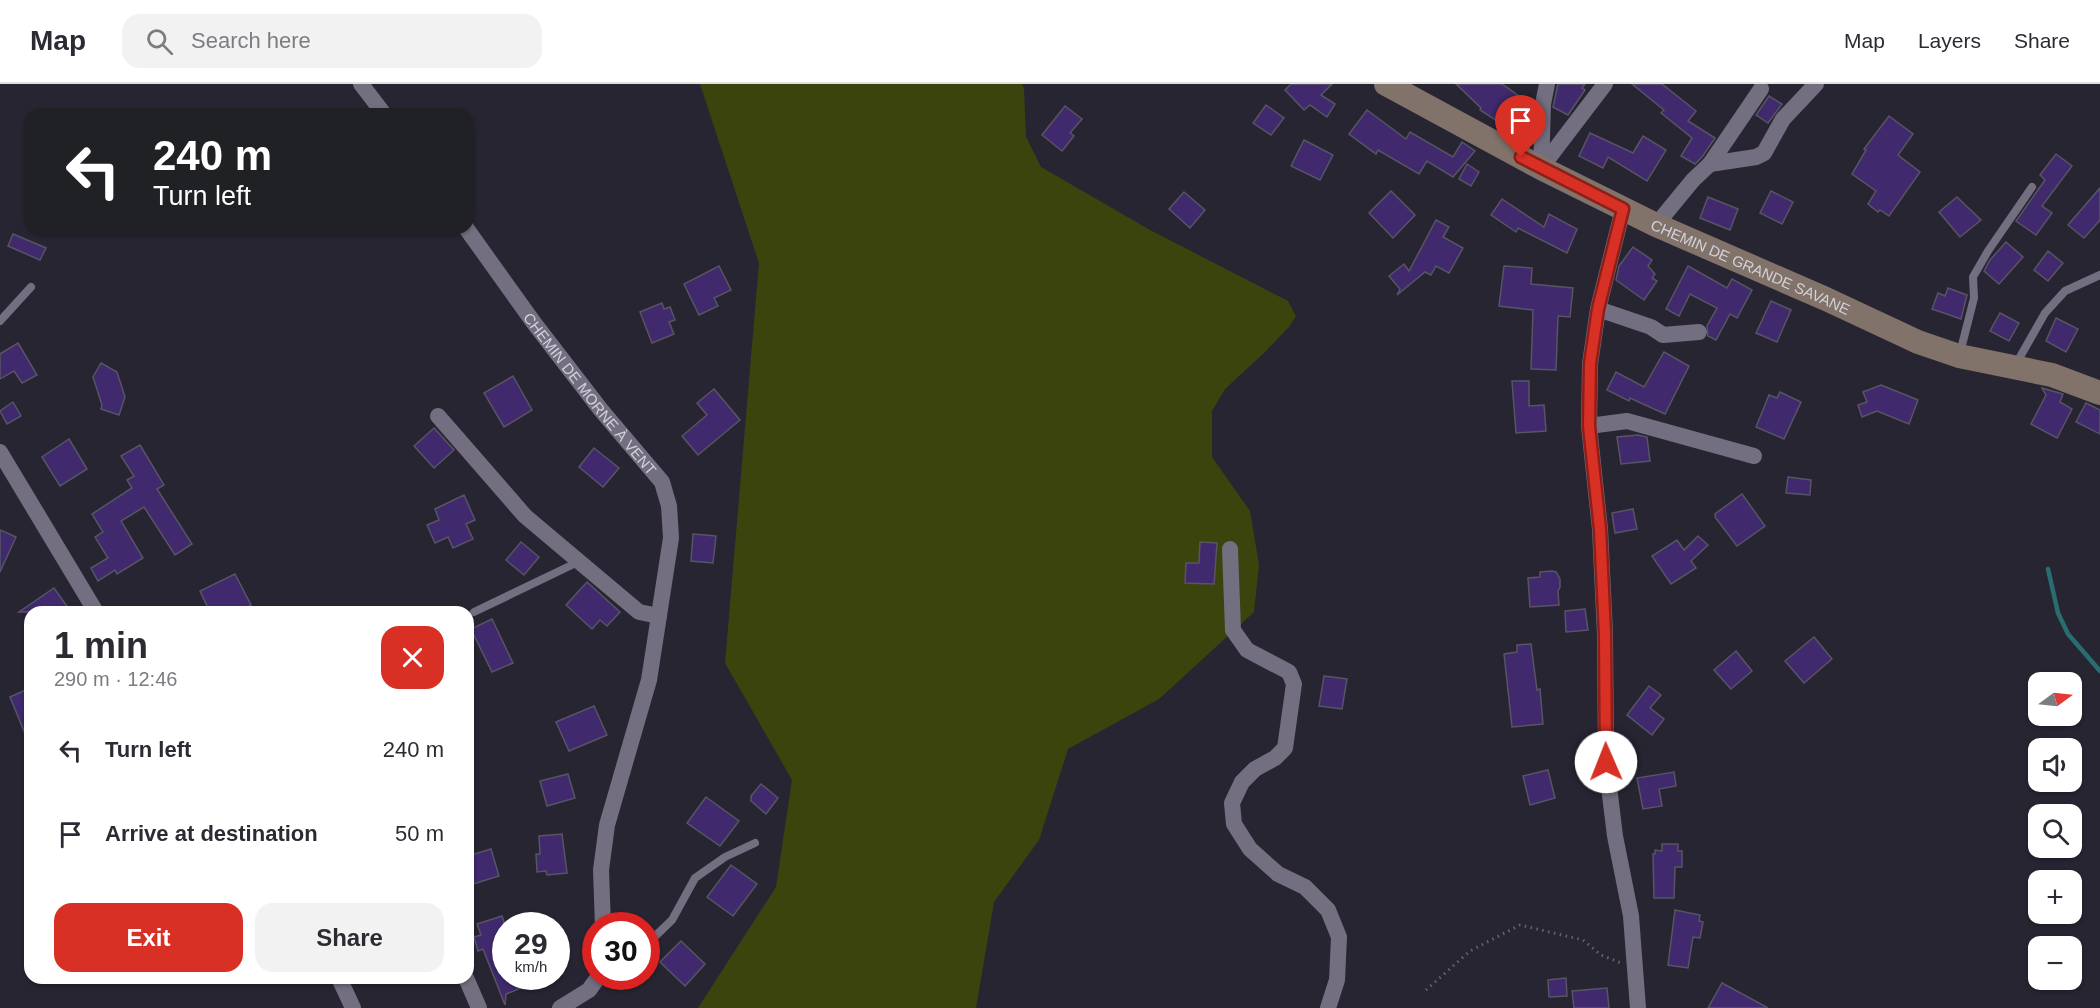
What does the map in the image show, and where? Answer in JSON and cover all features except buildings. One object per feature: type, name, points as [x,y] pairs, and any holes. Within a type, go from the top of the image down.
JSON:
[{"type":"street","points":[[361,84],[379,108]]},
{"type":"street","name":"CHEMIN DE GRANDE SAVANE","points":[[1386,84],[1541,168],[1623,209],[1918,342],[1959,356],[2052,375],[2099,390]]},
{"type":"street","points":[[1541,168],[1543,104],[1547,84]]},
{"type":"street","points":[[1541,168],[1605,84]]},
{"type":"street","points":[[1710,164],[1756,157],[1764,153],[1783,119],[1816,84]]},
{"type":"street","points":[[1656,225],[1693,180],[1710,164],[1761,89]]},
{"type":"street","points":[[1623,209],[1598,309],[1590,364],[1589,426],[1601,541],[1605,634],[1606,762],[1615,836],[1630,916],[1638,1008]]},
{"type":"street","name":"CHEMIN DE MORNE À VENT","points":[[470,234],[534,323],[662,482],[669,506],[670,538],[649,680],[607,825],[601,870],[602,912]]},
{"type":"street","points":[[1598,309],[1652,327],[1663,335],[1699,332]]},
{"type":"street","points":[[438,416],[525,516],[639,612],[659,616]]},
{"type":"street","points":[[1589,426],[1627,421],[1754,456]]},
{"type":"street","points":[[0,452],[92,606]]},
{"type":"street","points":[[1230,549],[1233,630],[1247,650],[1289,672],[1294,684],[1285,748],[1275,758],[1255,769],[1242,782],[1232,803],[1234,824],[1250,849],[1278,874],[1305,887],[1328,910],[1339,937],[1337,980],[1328,1008]]},
{"type":"street","points":[[342,984],[353,1008]]},
{"type":"street","points":[[469,984],[479,1008]]},
{"type":"street","points":[[560,1008],[589,990]]},
{"type":"lane","points":[[1959,356],[1974,298],[1973,277],[2032,187]]},
{"type":"lane","points":[[2015,368],[2045,313],[2065,291],[2100,274]]},
{"type":"lane","points":[[0,321],[31,286]]},
{"type":"lane","points":[[474,612],[578,562]]},
{"type":"lane","points":[[660,932],[672,920],[695,878],[725,857],[755,843]]},
{"type":"path","points":[[1426,990],[1470,951],[1520,925],[1583,940],[1601,955],[1623,963],[1634,963]]},
{"type":"green space","points":[[700,84],[1022,84],[1026,137],[1041,167],[1150,230],[1288,301],[1296,316],[1289,327],[1265,352],[1225,389],[1212,411],[1212,457],[1250,511],[1259,565],[1254,612],[1159,699],[1068,749],[1039,840],[994,902],[976,1008],[698,1008],[776,887],[792,780],[725,663],[759,263]]},
{"type":"waterway","points":[[2048,569],[2058,613],[2068,634],[2100,671]]},
{"type":"route","points":[[1521,157],[1623,209],[1598,309],[1590,364],[1589,426],[1600,529],[1605,634],[1606,762]]}]
